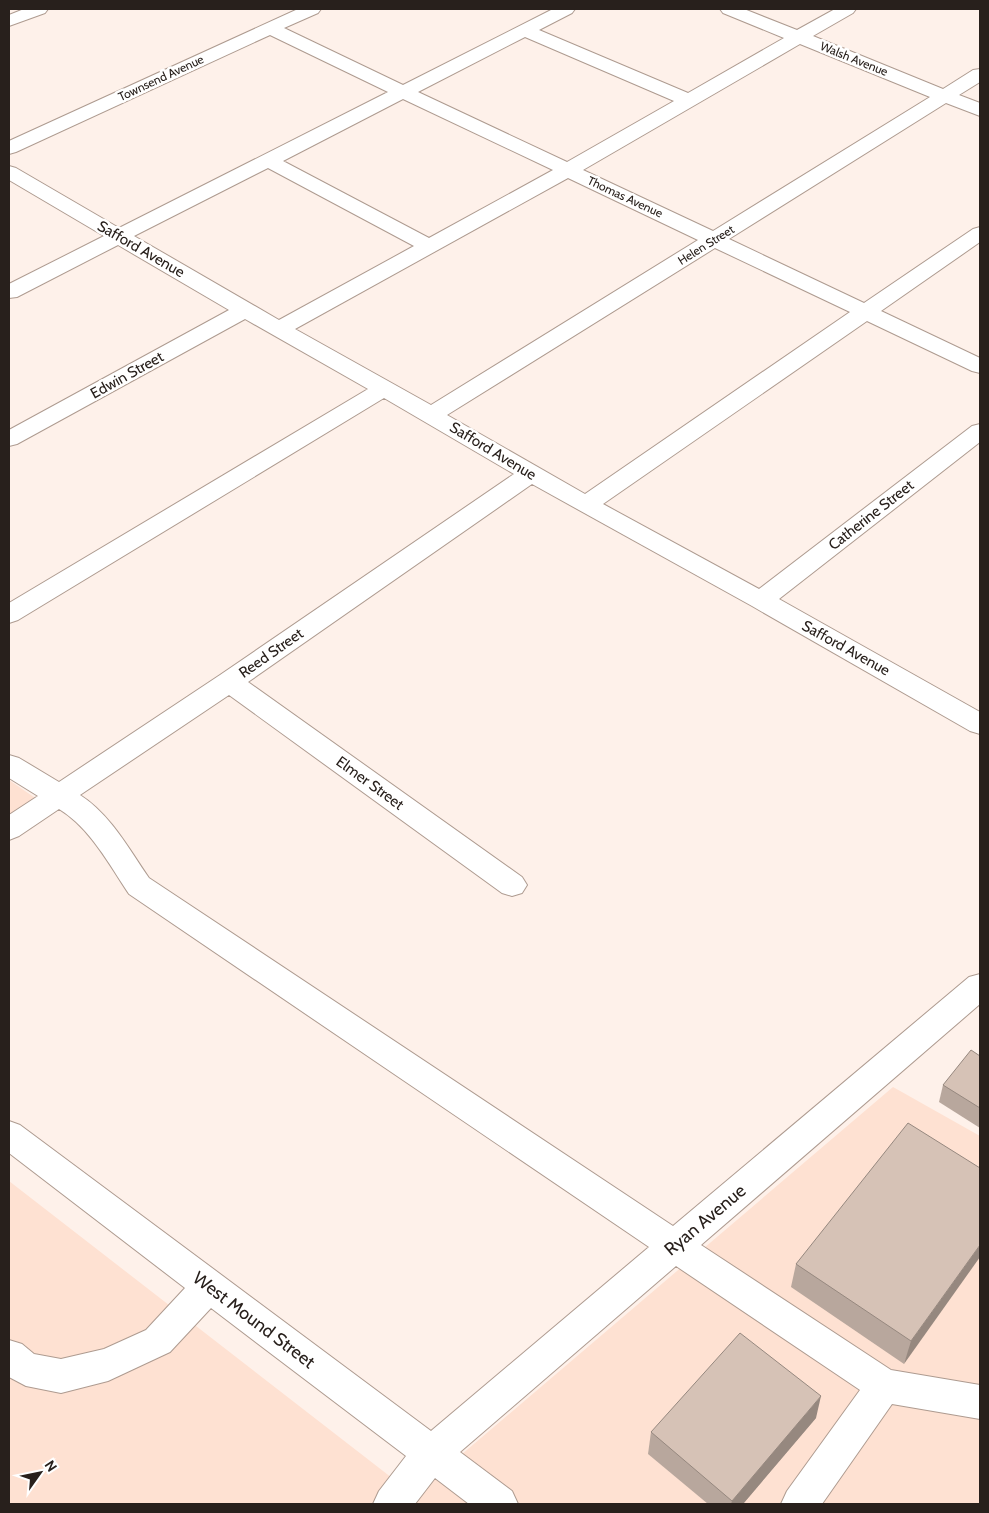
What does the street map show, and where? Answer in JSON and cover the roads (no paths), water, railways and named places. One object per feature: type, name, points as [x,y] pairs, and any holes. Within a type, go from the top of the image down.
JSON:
[{"type":"street","points":[[9,21],[39,9]]},
{"type":"street","name":"Townsend Avenue","points":[[9,148],[312,9]]},
{"type":"street","points":[[9,292],[566,9]]},
{"type":"street","name":"Walsh Avenue","points":[[729,9],[980,110]]},
{"type":"street","points":[[280,329],[568,170],[797,36],[847,9]]},
{"type":"street","name":"Thomas Avenue","points":[[269,28],[980,366]]},
{"type":"street","points":[[524,30],[688,100]]},
{"type":"street","name":"Helen Street","points":[[431,415],[980,74]]},
{"type":"street","points":[[268,161],[330,196],[429,246]]},
{"type":"street","name":"Safford Avenue","points":[[9,172],[244,310],[385,388],[531,474],[979,721]]},
{"type":"street","points":[[586,504],[980,233]]},
{"type":"street","name":"Edwin Street","points":[[9,439],[244,310]]},
{"type":"street","points":[[9,614],[385,388]]},
{"type":"street","name":"Catherine Street","points":[[761,600],[980,431]]},
{"type":"street","name":"Reed Street","points":[[9,829],[57,795],[229,682],[531,474]]},
{"type":"street","name":"Elmer Street","points":[[229,682],[512,885]]},
{"type":"street","points":[[9,765],[84,810],[110,842],[139,886],[674,1247],[884,1386],[980,1402]]},
{"type":"street","name":"Ryan Avenue","points":[[392,1504],[431,1454],[980,986]]},
{"type":"street","name":"West Mound Street","points":[[9,1134],[499,1504]]},
{"type":"street","points":[[9,1356],[26,1369],[61,1376],[108,1364],[158,1341],[208,1286]]},
{"type":"street","points":[[800,1504],[884,1386]]}]
